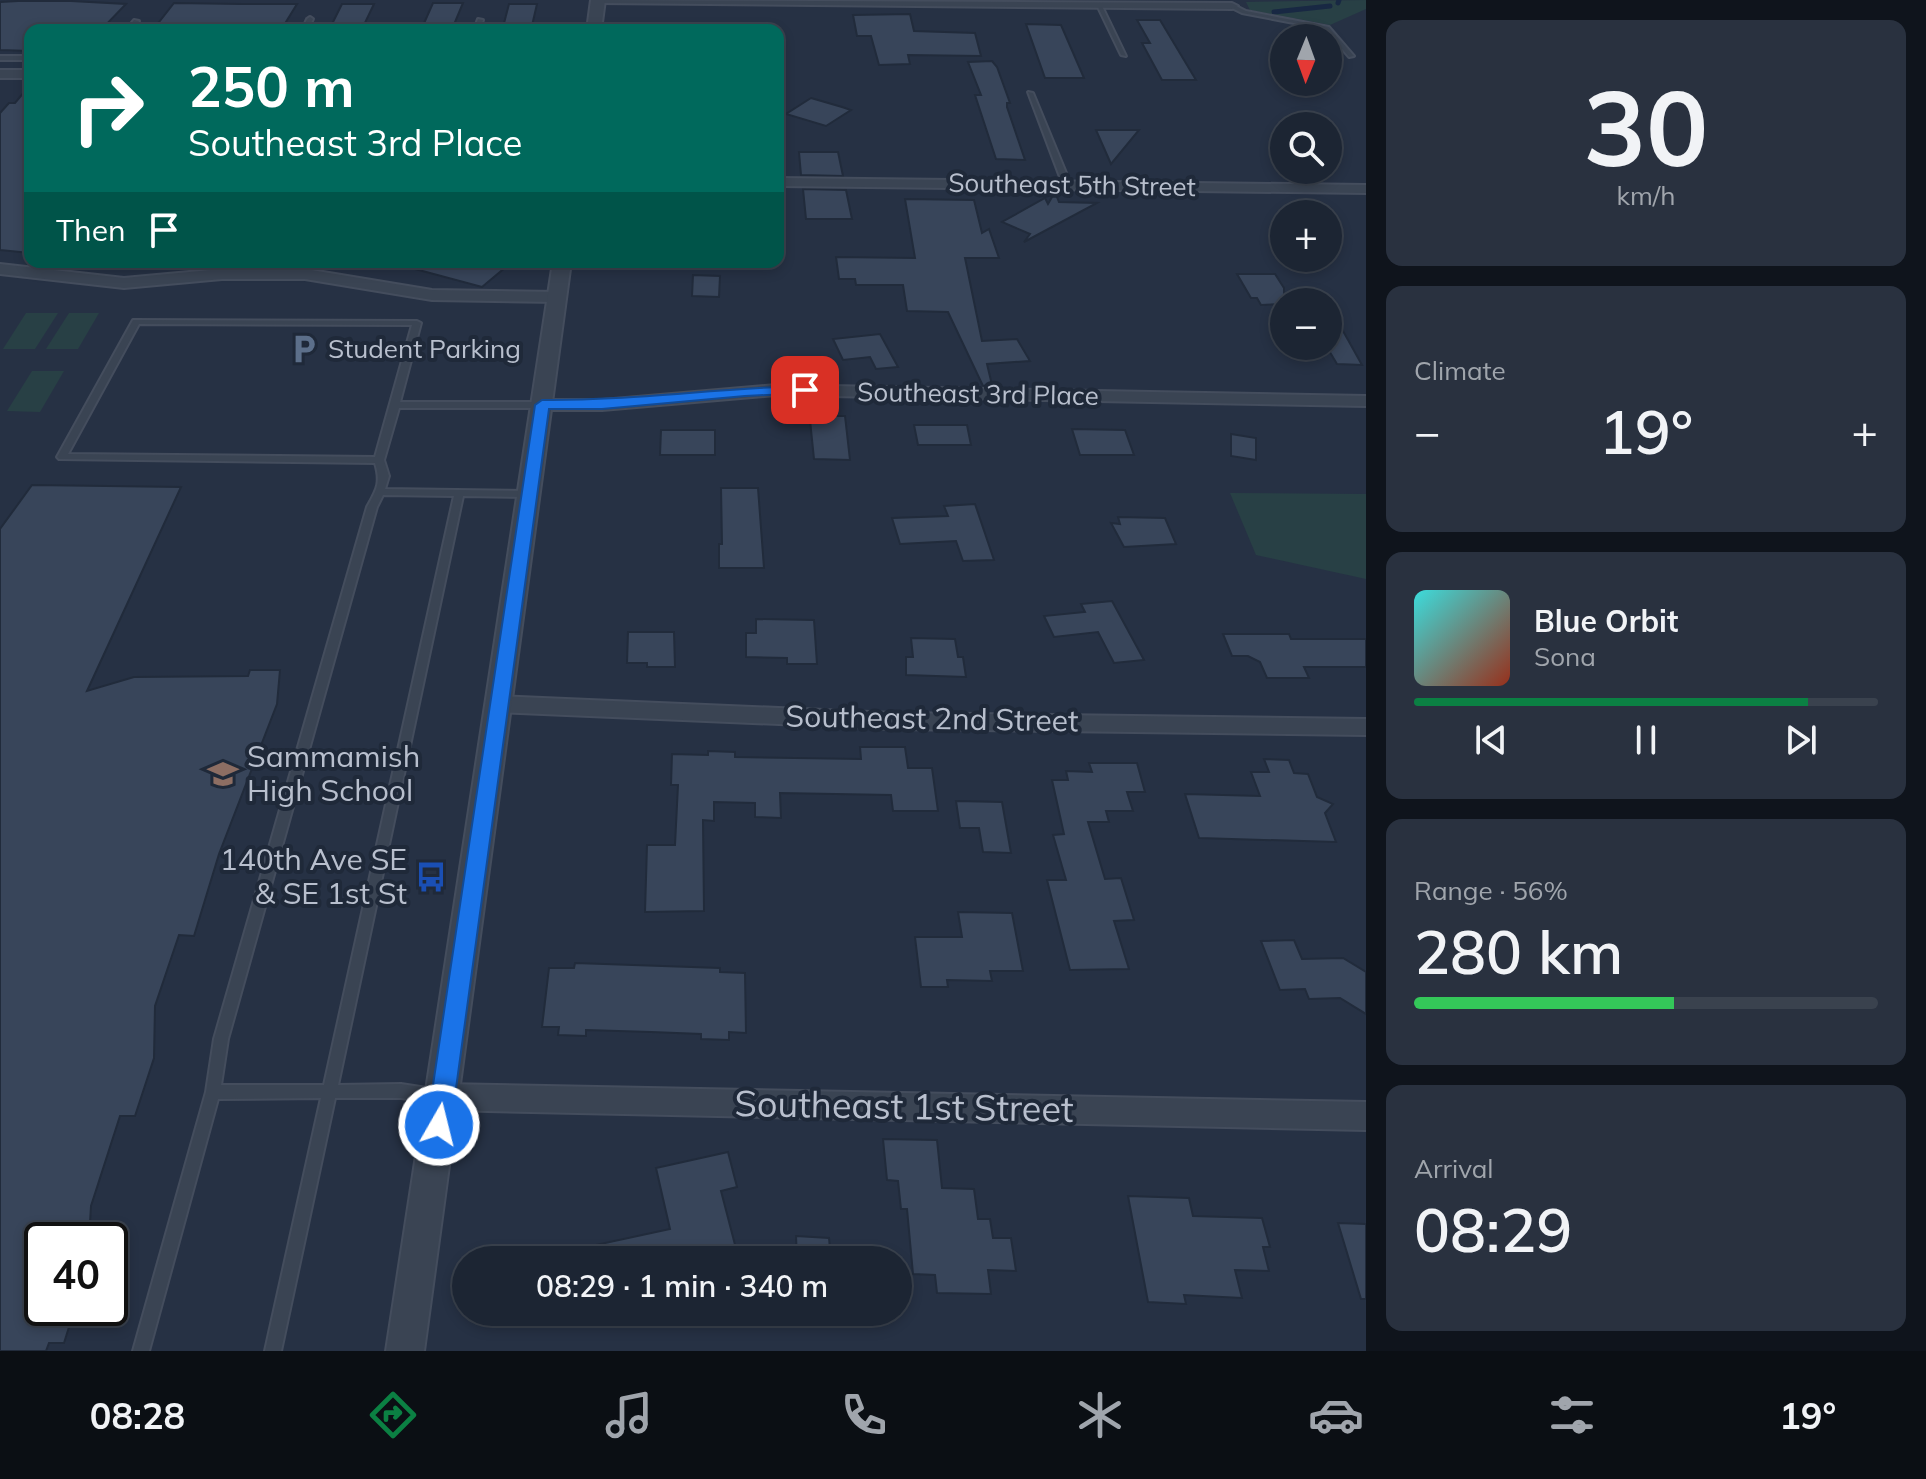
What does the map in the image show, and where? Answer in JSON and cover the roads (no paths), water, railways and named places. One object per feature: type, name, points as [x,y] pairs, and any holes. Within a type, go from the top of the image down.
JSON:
[{"type":"street","points":[[595,24],[598,0],[1232,6]]},
{"type":"street","points":[[3,77],[24,75]]},
{"type":"street","name":"Southeast 5th Street","points":[[784,182],[1366,189]]},
{"type":"street","points":[[405,1351],[561,268]]},
{"type":"street","points":[[0,269],[124,283],[222,274],[305,274],[432,295],[558,297]]},
{"type":"street","name":"Southeast 3rd Place","points":[[542,405],[602,405],[776,390],[1366,401]]},
{"type":"street","name":"Southeast 2nd Street","points":[[499,704],[893,721],[1366,727]]},
{"type":"street","name":"Southeast 1st Street","points":[[443,1097],[1366,1116]]},
{"type":"lane","points":[[1098,4],[1124,55]]},
{"type":"lane","points":[[1232,6],[1258,16],[1327,28],[1351,56]]},
{"type":"lane","points":[[308,24],[310,19]]},
{"type":"lane","points":[[479,24],[480,20]]},
{"type":"lane","points":[[0,58],[24,58]]},
{"type":"lane","points":[[1030,93],[1067,185]]},
{"type":"lane","points":[[141,1351],[213,1092],[226,1021],[372,507],[380,492],[384,476],[379,460],[417,323],[136,322],[62,457],[379,460]]},
{"type":"lane","points":[[395,405],[542,405]]},
{"type":"lane","points":[[380,492],[530,494]]},
{"type":"lane","points":[[273,1351],[459,493]]},
{"type":"lane","points":[[213,1092],[401,1091],[443,1097]]},
{"type":"waterway","points":[[1274,12],[1330,6]]},
{"type":"place","name":"Student Parking","points":[[304,349]]},
{"type":"place","name":"Sammamish High School","points":[[223,774]]},
{"type":"place","name":"140th Ave SE & SE 1st St","points":[[431,877]]}]
